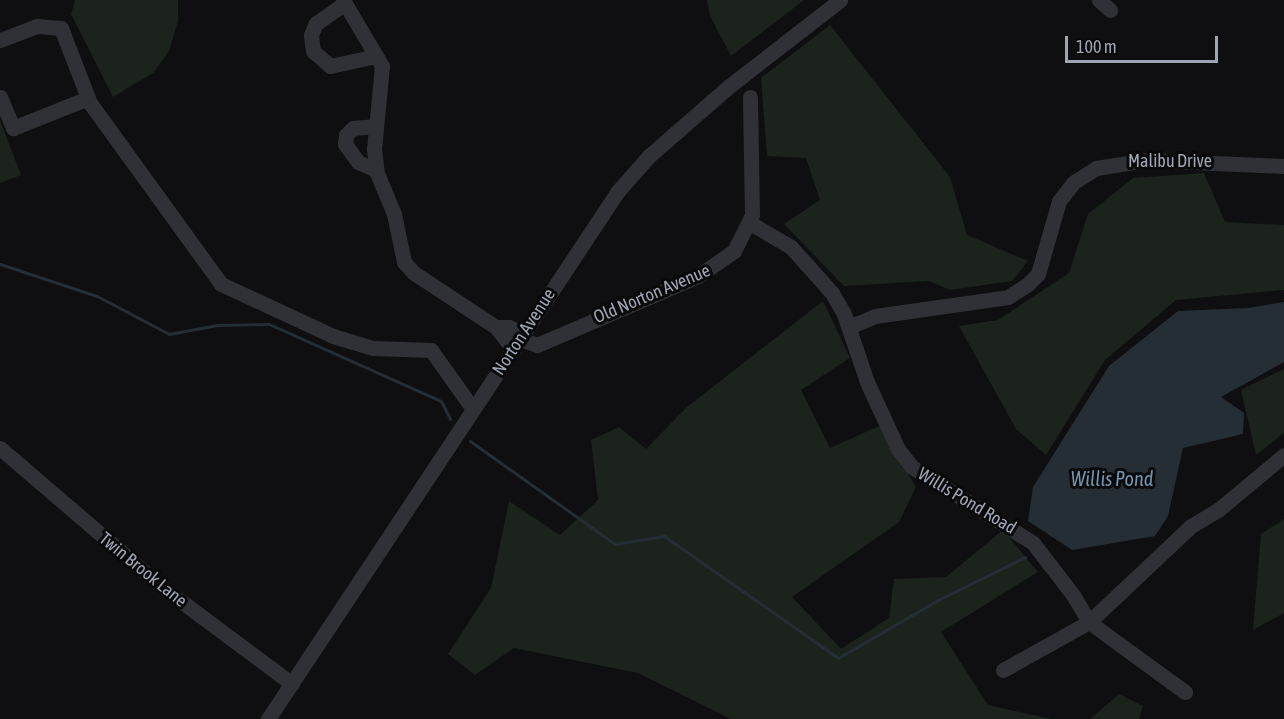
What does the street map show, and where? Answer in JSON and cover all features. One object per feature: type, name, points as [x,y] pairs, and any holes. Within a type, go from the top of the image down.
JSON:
[{"type":"street","name":"Norton Avenue","points":[[268,719],[608,205],[649,156],[755,64],[840,0]]},
{"type":"street","points":[[376,56],[330,66],[313,51],[312,35],[316,23],[344,2],[382,66],[376,126],[376,170],[394,214],[404,262],[414,273],[519,341]]},
{"type":"street","points":[[0,40],[37,26],[61,28],[90,103]]},
{"type":"street","points":[[0,97],[12,128],[86,99],[221,284],[333,336],[373,348],[431,350],[472,409]]},
{"type":"street","name":"Old Norton Avenue","points":[[519,341],[537,345],[708,272],[734,251],[750,223],[750,97]]},
{"type":"street","points":[[376,126],[353,128],[346,135],[345,144],[358,162],[376,170]]},
{"type":"street","name":"Malibu Drive","points":[[849,327],[875,315],[999,299],[1028,284],[1038,274],[1059,201],[1074,182],[1096,168],[1147,160],[1284,166]]},
{"type":"street","name":"Willis Pond Road","points":[[750,223],[791,247],[809,264],[839,303],[867,382],[905,460],[927,480],[1033,543],[1073,595],[1089,622],[1185,692]]},
{"type":"street","name":"Twin Brook Lane","points":[[0,448],[162,587],[292,684]]},
{"type":"street","points":[[1003,670],[1089,622],[1191,526],[1218,510],[1284,455]]},
{"type":"shaded area","points":[[75,0],[178,0],[178,21],[169,51],[153,73],[113,97],[71,14]]},
{"type":"shaded area","points":[[707,0],[804,0],[731,56],[710,16]]},
{"type":"shaded area","points":[[830,25],[950,177],[967,235],[1028,261],[1012,281],[950,290],[929,281],[844,286],[784,224],[820,200],[806,158],[767,156],[761,78]]},
{"type":"shaded area","points":[[0,120],[21,175],[0,183]]},
{"type":"shaded area","points":[[1204,173],[1225,222],[1284,225],[1284,290],[1176,300],[1105,360],[1046,455],[1016,429],[959,326],[998,320],[1069,273],[1088,214],[1133,178]]},
{"type":"shaded area","points":[[823,301],[850,358],[801,390],[830,448],[879,426],[916,487],[899,522],[792,597],[841,649],[889,618],[894,579],[946,577],[1003,530],[1038,572],[941,632],[988,705],[1051,719],[731,719],[638,673],[514,648],[475,675],[448,654],[491,588],[509,501],[560,535],[598,500],[591,440],[619,427],[646,449],[687,407]]},
{"type":"shaded area","points":[[1284,369],[1284,433],[1256,455],[1241,390]]},
{"type":"shaded area","points":[[1284,519],[1284,613],[1253,630],[1261,534]]},
{"type":"shaded area","points":[[1119,694],[1143,706],[1139,719],[1090,719]]},
{"type":"water","name":"Willis Pond","points":[[1284,302],[1284,362],[1221,397],[1244,413],[1243,434],[1183,448],[1168,516],[1155,536],[1072,550],[1028,521],[1033,487],[1109,366],[1178,311],[1248,308]]},
{"type":"waterway","points":[[0,264],[97,296],[169,334],[217,325],[269,324],[441,401],[450,419]]},
{"type":"waterway","points":[[470,441],[615,544],[664,536],[838,658],[938,600],[1025,557]]}]
